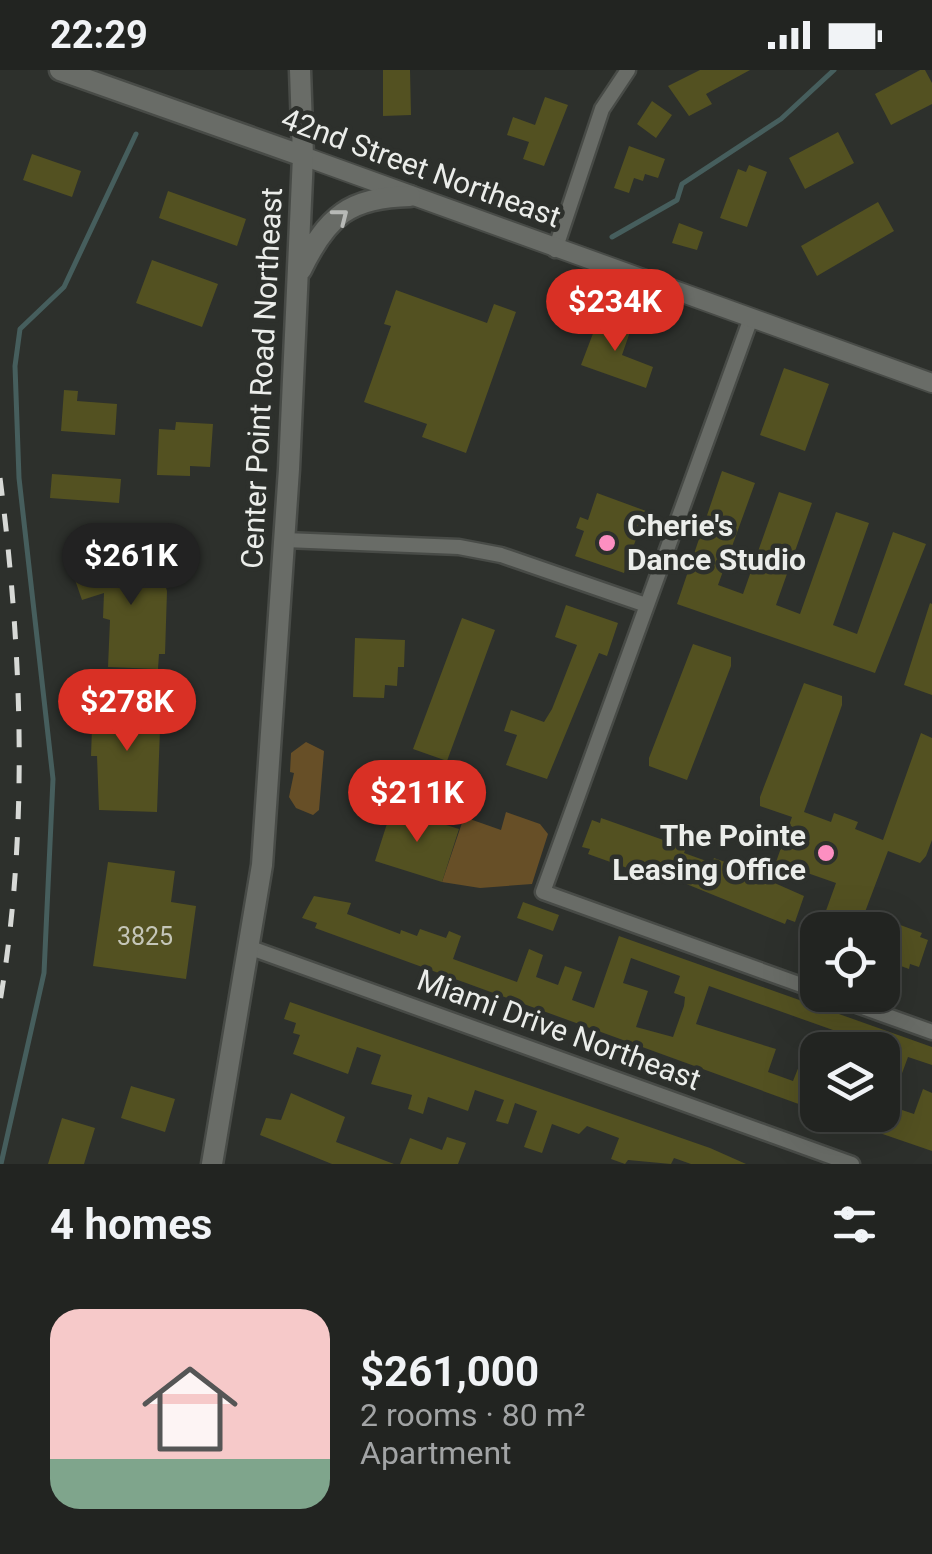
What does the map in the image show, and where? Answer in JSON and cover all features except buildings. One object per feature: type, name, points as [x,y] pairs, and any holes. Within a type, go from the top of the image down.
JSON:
[{"type":"main road","name":"42nd Street Northeast","points":[[60,70],[303,156]]},
{"type":"main road","name":"Center Point Road Northeast","points":[[218,1162],[262,865],[285,540],[298,276],[303,156],[300,70]]},
{"type":"main road","points":[[298,276],[319,236],[340,214],[367,199],[410,196]]},
{"type":"street","points":[[555,250],[602,109],[628,70]]},
{"type":"street","name":"42nd Street Northeast","points":[[303,156],[932,383]]},
{"type":"street","points":[[751,318],[543,892],[800,985]]},
{"type":"street","points":[[285,540],[458,547],[501,555],[646,605]]},
{"type":"street","name":"Miami Drive Northeast","points":[[248,948],[852,1164]]},
{"type":"street","points":[[876,1012],[932,1032]]},
{"type":"shaded area","points":[[306,742],[324,751],[319,810],[313,815],[296,808],[289,797],[294,773],[290,772],[291,753]]},
{"type":"shaded area","points":[[506,812],[540,824],[548,834],[532,884],[480,888],[442,882],[464,817],[501,830]]},
{"type":"waterway","points":[[612,237],[677,200],[682,184],[781,119],[834,70]]},
{"type":"waterway","points":[[1,1164],[44,973],[53,779],[19,478],[15,366],[20,329],[64,287],[136,134]]},
{"type":"railway","points":[[0,478],[13,608],[19,740],[15,872],[0,1002]]},
{"type":"place","name":"Cherie's Dance Studio","points":[[607,543]]},
{"type":"place","name":"The Pointe Leasing Office","points":[[826,853]]}]
